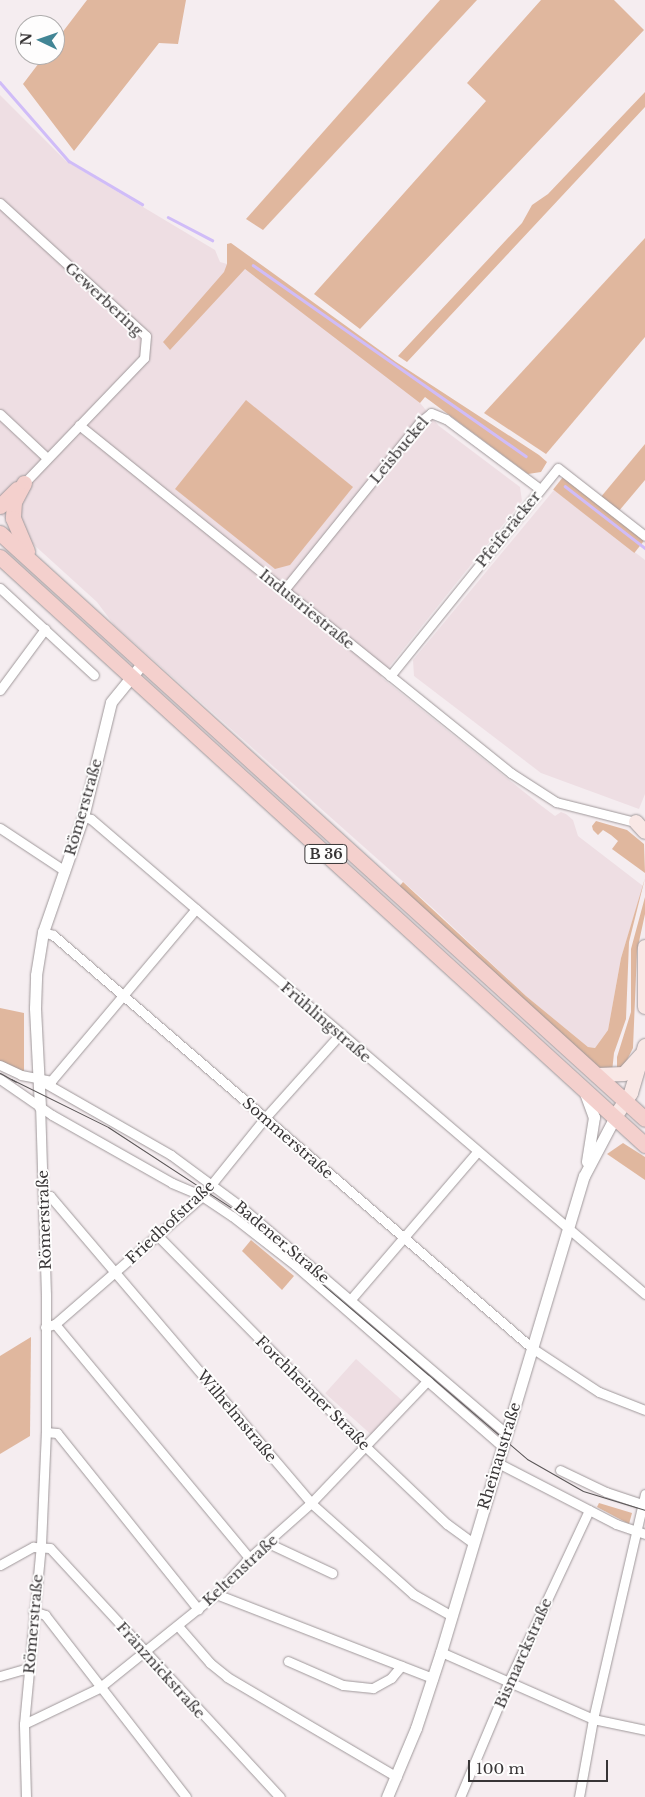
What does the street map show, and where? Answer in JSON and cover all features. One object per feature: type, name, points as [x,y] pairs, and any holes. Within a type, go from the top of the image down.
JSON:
[{"type":"main road","points":[[0,496],[24,482]]},
{"type":"main road","points":[[0,506],[24,482]]},
{"type":"main road","points":[[24,482],[14,502],[12,518],[17,535],[36,566]]},
{"type":"main road","name":"B 36","points":[[0,533],[645,1119]]},
{"type":"main road","name":"B 36","points":[[0,557],[645,1144]]},
{"type":"main road","points":[[645,947],[645,1007]]},
{"type":"main road","points":[[598,1076],[617,1076],[633,1068],[645,1044]]},
{"type":"main road","points":[[615,1117],[626,1102],[640,1071],[645,1044]]},
{"type":"street","name":"Gewerbering","points":[[0,203],[146,336],[144,358],[78,425]]},
{"type":"street","name":"Leisbuckel","points":[[284,590],[428,414],[436,413],[446,419],[540,489]]},
{"type":"street","points":[[0,414],[47,458]]},
{"type":"street","points":[[24,482],[78,425]]},
{"type":"street","name":"Industriestraße","points":[[78,425],[511,773],[556,802],[643,824]]},
{"type":"street","name":"Pfeiferäcker","points":[[390,676],[558,468],[645,536]]},
{"type":"street","points":[[0,588],[94,675]]},
{"type":"street","points":[[0,690],[45,629]]},
{"type":"street","name":"Römerstraße","points":[[26,1797],[24,1724],[33,1611],[41,1545],[46,1432],[43,1196],[36,974],[43,932],[83,817],[111,702],[142,664]]},
{"type":"street","name":"Frühlingstraße","points":[[83,817],[91,819],[477,1152],[645,1294]]},
{"type":"street","points":[[0,828],[65,871]]},
{"type":"street","points":[[38,1079],[51,1081],[125,997],[196,909]]},
{"type":"street","name":"Sommerstraße","points":[[43,932],[53,935],[532,1348],[599,1392],[645,1410]]},
{"type":"street","name":"Friedhofstraße","points":[[45,1327],[55,1324],[202,1196],[265,1118],[340,1034]]},
{"type":"street","name":"Badener Straße","points":[[0,1065],[38,1079],[141,1137],[211,1185],[350,1299],[506,1433]]},
{"type":"street","name":"Badener Straße","points":[[0,1080],[40,1107],[172,1183],[202,1196],[294,1265],[502,1446]]},
{"type":"street","points":[[584,1088],[594,1117],[584,1176]]},
{"type":"street","name":"Rheinaustraße","points":[[387,1797],[397,1776],[452,1616],[584,1176],[615,1117]]},
{"type":"street","points":[[350,1299],[402,1236],[477,1152]]},
{"type":"street","name":"Wilhelmstraße","points":[[43,1196],[50,1196],[311,1503],[413,1594],[452,1616]]},
{"type":"street","name":"Forchheimer Straße","points":[[158,1236],[365,1446],[446,1524],[473,1543]]},
{"type":"street","points":[[55,1324],[249,1558]]},
{"type":"street","name":"Keltenstraße","points":[[24,1724],[100,1688],[216,1594],[249,1558],[311,1503],[428,1380]]},
{"type":"street","points":[[46,1432],[57,1434],[198,1609]]},
{"type":"street","points":[[498,1463],[589,1510],[635,1532],[645,1534]]},
{"type":"street","points":[[560,1470],[606,1492],[643,1504]]},
{"type":"street","points":[[579,1797],[593,1719],[645,1494]]},
{"type":"street","name":"Bismarckstraße","points":[[460,1797],[508,1683],[589,1510]]},
{"type":"street","points":[[268,1542],[332,1573]]},
{"type":"street","points":[[0,1565],[41,1545]]},
{"type":"street","name":"Fränznickstraße","points":[[41,1545],[50,1548],[280,1797]]},
{"type":"street","points":[[216,1594],[432,1678]]},
{"type":"street","points":[[33,1611],[45,1615],[186,1797]]},
{"type":"street","points":[[178,1626],[227,1678],[397,1776]]},
{"type":"street","points":[[440,1652],[593,1719],[645,1730]]},
{"type":"street","points":[[288,1661],[343,1685],[373,1688],[391,1678],[400,1666]]},
{"type":"street","points":[[0,1676],[28,1668]]},
{"type":"shaded area","points":[[87,0],[186,0],[178,44],[159,43],[74,151],[23,84],[37,65],[65,65],[65,29]]},
{"type":"shaded area","points":[[440,0],[477,0],[263,230],[246,219]]},
{"type":"shaded area","points":[[541,0],[614,0],[644,30],[360,329],[314,294],[486,101],[467,83]]},
{"type":"shaded area","points":[[645,92],[645,107],[407,362],[398,356],[522,223],[532,205],[548,194]]},
{"type":"shaded area","points":[[0,95],[66,161],[215,250],[220,262],[245,269],[416,398],[439,426],[520,487],[522,501],[381,677],[555,816],[561,812],[566,814],[573,820],[578,836],[643,886],[621,958],[608,1030],[595,1048],[588,1047],[526,996],[435,910],[114,625],[97,602],[0,514]]},
{"type":"shaded area","points":[[645,238],[645,337],[546,454],[484,413]]},
{"type":"shaded area","points":[[231,243],[396,362],[539,455],[547,462],[541,472],[528,474],[425,397],[420,403],[245,269],[170,350],[163,342],[224,272],[227,264],[227,244]]},
{"type":"shaded area","points":[[246,400],[353,487],[290,565],[275,569],[175,489]]},
{"type":"shaded area","points":[[645,444],[645,480],[618,512],[600,498]]},
{"type":"shaded area","points":[[563,477],[644,540],[634,553],[553,490]]},
{"type":"shaded area","points":[[554,490],[645,560],[645,794],[639,809],[541,773],[414,676],[413,660]]},
{"type":"shaded area","points":[[596,821],[627,830],[644,844],[645,873],[612,849],[618,841],[611,835],[603,830],[598,835],[593,830],[592,826]]},
{"type":"shaded area","points":[[645,878],[629,942],[626,1019],[614,1053],[612,1072],[598,1069],[398,888],[403,882],[526,996],[588,1047],[595,1048],[608,1030],[621,958]]},
{"type":"shaded area","points":[[645,897],[645,914],[637,951],[633,1048],[624,1066],[617,1070],[617,1057],[631,1012],[631,949]]},
{"type":"shaded area","points":[[0,1008],[24,1013],[24,1072],[0,1061]]},
{"type":"shaded area","points":[[623,1143],[645,1157],[645,1180],[607,1154]]},
{"type":"shaded area","points":[[251,1240],[294,1276],[282,1290],[242,1251]]},
{"type":"shaded area","points":[[31,1337],[30,1436],[0,1454],[0,1356]]},
{"type":"shaded area","points":[[356,1359],[404,1402],[373,1436],[325,1393]]},
{"type":"shaded area","points":[[599,1503],[632,1513],[629,1524],[597,1507]]},
{"type":"waterway","points":[[0,82],[69,161],[142,204]]},
{"type":"waterway","points":[[168,217],[212,240]]},
{"type":"waterway","points":[[253,265],[526,456]]},
{"type":"waterway","points":[[565,486],[645,548]]},
{"type":"tram line","points":[[0,1073],[16,1082]]},
{"type":"tram line","points":[[11,1079],[108,1127],[238,1212],[527,1459],[583,1491],[645,1510]]}]
